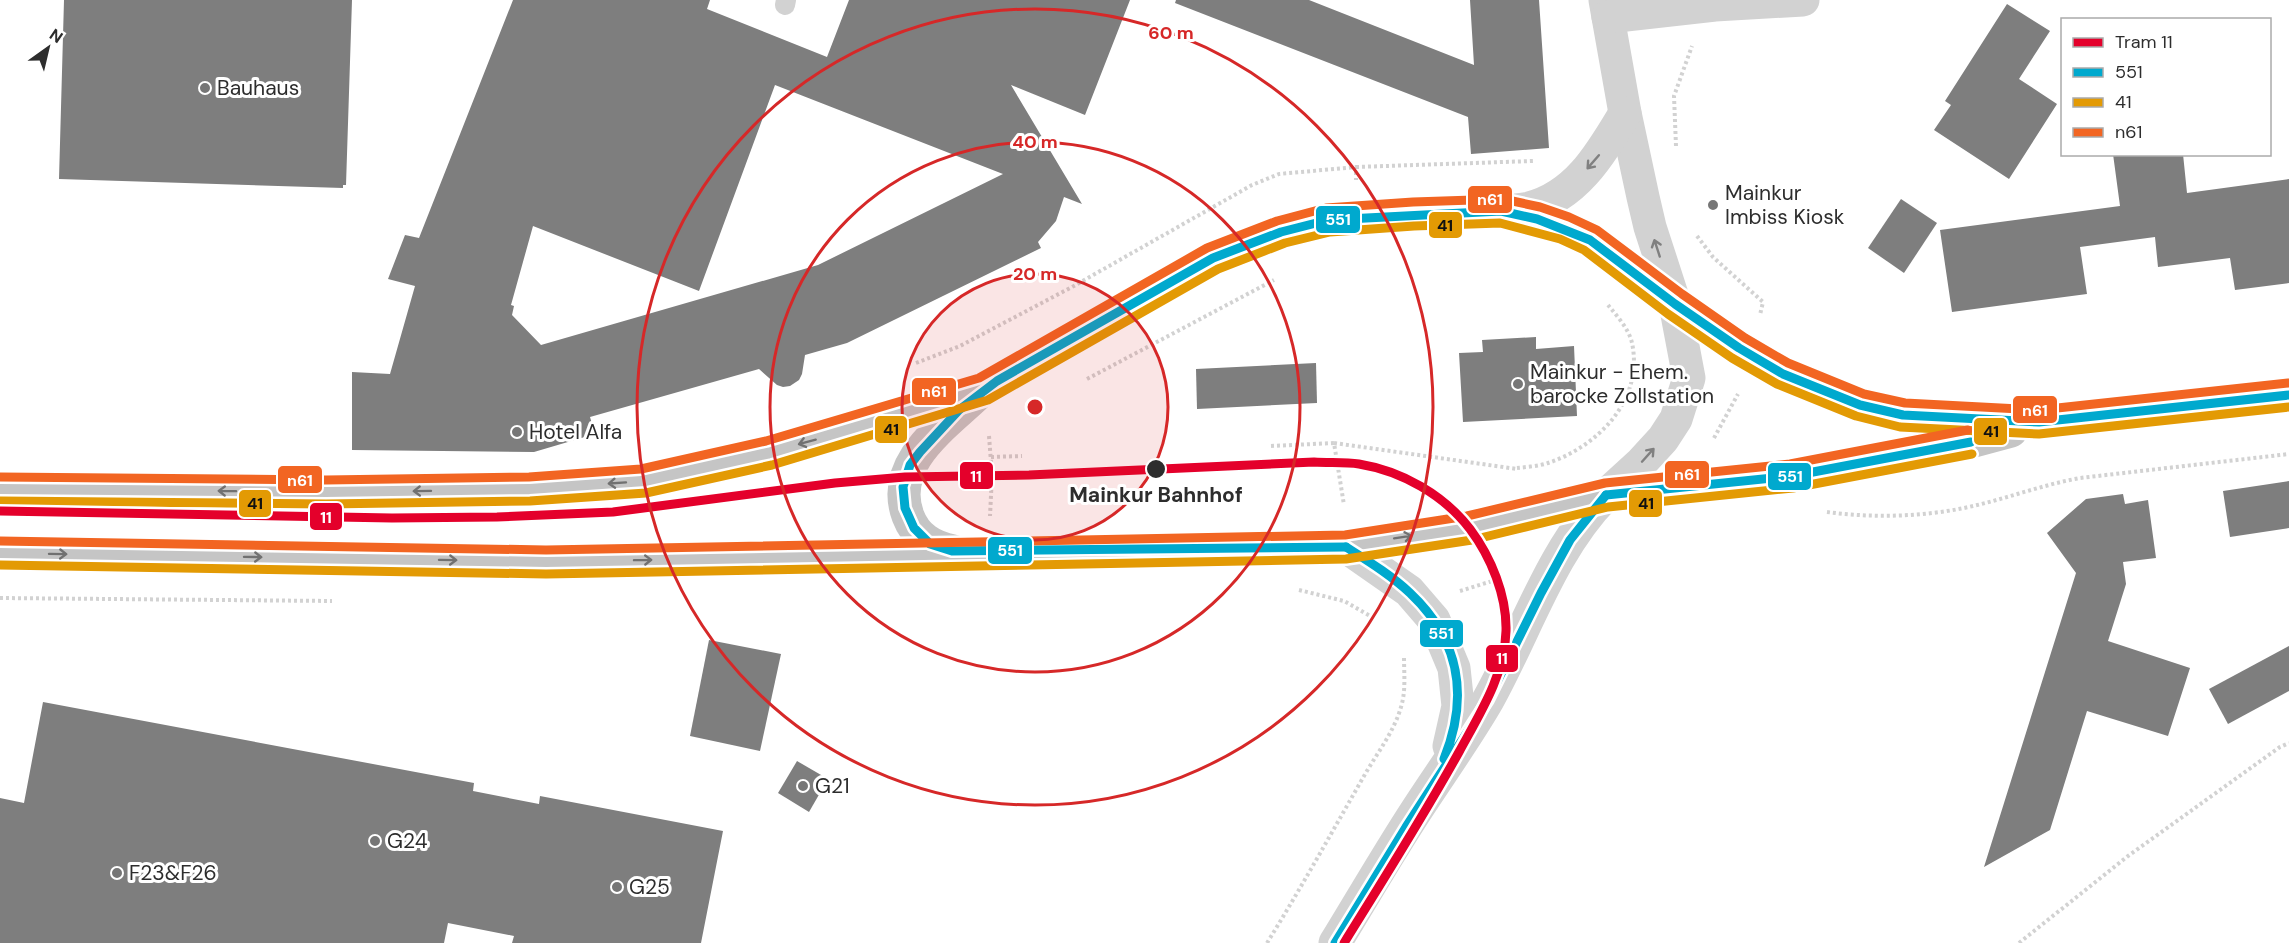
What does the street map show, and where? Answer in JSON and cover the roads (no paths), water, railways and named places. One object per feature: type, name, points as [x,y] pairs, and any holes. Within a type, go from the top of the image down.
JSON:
[{"type":"main road","points":[[987,552],[954,551],[940,548],[926,541],[912,527],[905,507],[903,487],[913,460],[924,445],[984,389],[1213,258],[1281,232],[1328,220],[1501,211],[1537,219],[1590,240],[1675,304],[1749,354],[1804,383],[1860,405],[1904,415],[2039,422],[2289,395]]},
{"type":"main road","points":[[0,489],[348,492],[530,489],[643,481],[769,453],[984,389]]},
{"type":"main road","points":[[0,553],[546,562],[1346,547],[1469,528],[1606,495],[1792,476],[1959,445],[2039,422]]},
{"type":"street","points":[[1335,943],[1414,813],[1485,706],[1557,563],[1592,508],[1641,463],[1663,439],[1676,419],[1683,401],[1689,378],[1688,366],[1675,304],[1650,227],[1625,113],[1607,8],[1692,8],[1803,0]]},
{"type":"street","points":[[1501,211],[1528,208],[1555,198],[1572,187],[1599,155],[1625,113]]},
{"type":"street","points":[[1346,547],[1409,591],[1421,604],[1434,620],[1445,641],[1454,668],[1458,706],[1449,745],[1414,813]]},
{"type":"tram line","name":"11","points":[[0,511],[392,518],[497,517],[613,512],[835,483],[905,477],[1029,475],[1314,462],[1359,464],[1391,472],[1421,486],[1448,505],[1478,540],[1491,564],[1501,591],[1506,618],[1505,647],[1496,679],[1475,724],[1344,943]]},
{"type":"place","name":"Bauhaus","points":[[205,88]]},
{"type":"place","name":"Mainkur Imbiss Kiosk","points":[[1713,205]]},
{"type":"place","name":"Mainkur - Ehem. barocke Zollstation","points":[[1518,384]]},
{"type":"place","name":"Hotel Alfa","points":[[517,432]]},
{"type":"place","name":"Mainkur Bahnhof","points":[[1156,469]]},
{"type":"place","name":"G21","points":[[803,786]]},
{"type":"place","name":"G24","points":[[375,841]]},
{"type":"place","name":"F23&F26","points":[[117,873]]},
{"type":"place","name":"G25","points":[[617,887]]}]
